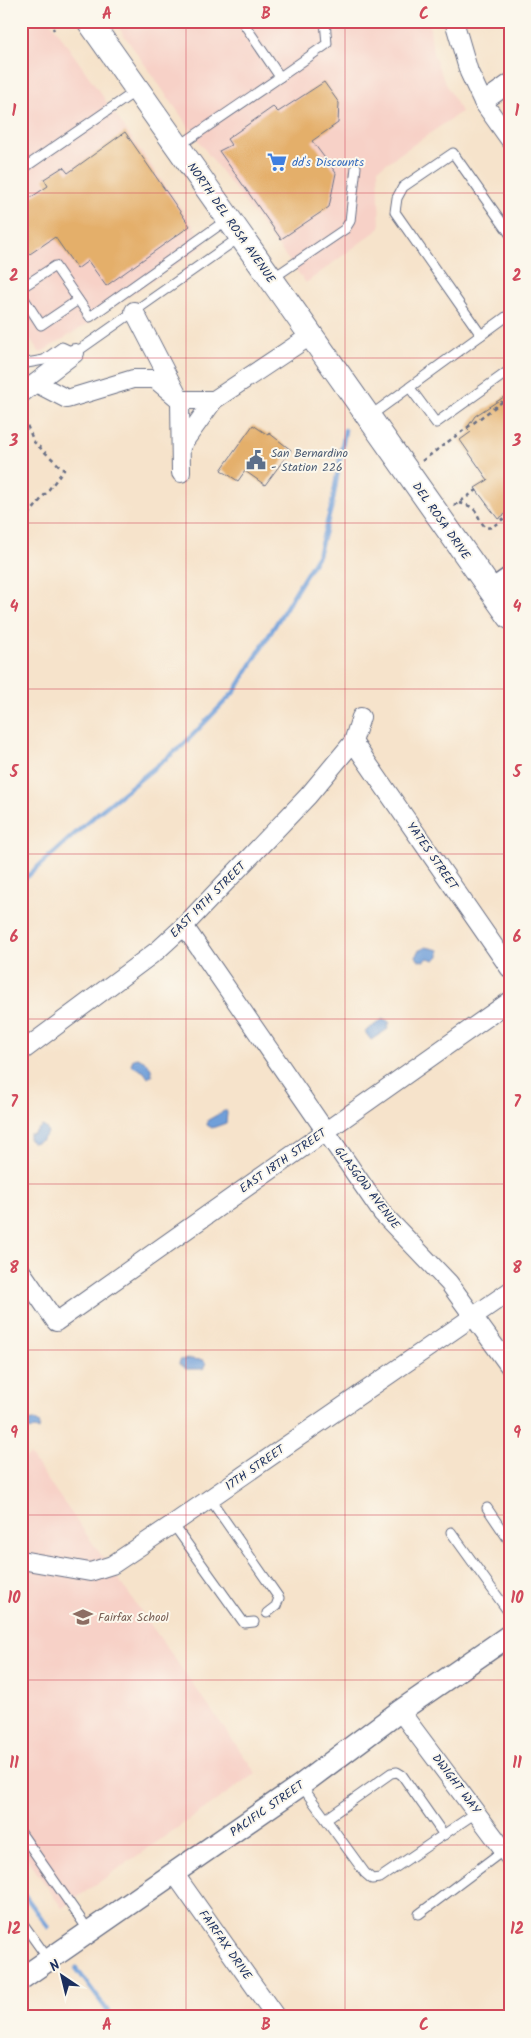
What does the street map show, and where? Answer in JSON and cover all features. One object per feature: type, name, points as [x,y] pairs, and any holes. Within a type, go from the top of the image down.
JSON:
[{"type":"main road","name":"NORTH DEL ROSA AVENUE","points":[[89,21],[370,422]]},
{"type":"main road","name":"DEL ROSA DRIVE","points":[[370,422],[500,584],[510,617]]},
{"type":"street","points":[[454,21],[469,72],[482,102],[510,140]]},
{"type":"street","points":[[482,102],[510,83]]},
{"type":"street","points":[[134,312],[180,400],[181,473]]},
{"type":"street","points":[[181,446],[214,400],[310,336]]},
{"type":"street","points":[[21,394],[75,353]]},
{"type":"street","points":[[36,383],[67,399],[133,379],[155,379],[180,400],[214,400]]},
{"type":"street","name":"EAST 19TH STREET","points":[[21,1052],[158,950],[184,926],[308,796],[353,742],[361,717]]},
{"type":"street","name":"YATES STREET","points":[[353,742],[510,969]]},
{"type":"street","name":"GLASGOW AVENUE","points":[[184,926],[382,1213],[449,1283],[510,1368]]},
{"type":"street","name":"EAST 18TH STREET","points":[[21,1271],[56,1322],[510,1001]]},
{"type":"street","name":"17TH STREET","points":[[21,1560],[90,1572],[112,1564],[210,1499],[510,1291]]},
{"type":"street","name":"PACIFIC STREET","points":[[21,1980],[301,1785],[400,1711],[510,1635]]},
{"type":"street","name":"DWIGHT WAY","points":[[400,1711],[507,1854]]},
{"type":"street","name":"FAIRFAX DRIVE","points":[[174,1873],[276,2017]]},
{"type":"lane","points":[[21,24],[26,21]]},
{"type":"lane","points":[[242,21],[280,76]]},
{"type":"lane","points":[[177,147],[327,44],[325,21]]},
{"type":"lane","points":[[21,170],[137,90]]},
{"type":"lane","points":[[481,335],[395,212],[397,198],[403,187],[453,153],[510,234]]},
{"type":"lane","points":[[270,280],[345,229],[350,221],[356,167]]},
{"type":"lane","points":[[21,288],[55,266],[90,317],[234,228]]},
{"type":"lane","points":[[21,364],[44,360],[62,347],[75,353],[134,312],[234,228]]},
{"type":"lane","points":[[21,294],[41,325],[78,300]]},
{"type":"lane","points":[[370,422],[410,388],[510,314]]},
{"type":"lane","points":[[410,388],[436,423],[510,370]]},
{"type":"lane","points":[[210,1499],[279,1598],[276,1606],[267,1613]]},
{"type":"lane","points":[[487,1508],[510,1542]]},
{"type":"lane","points":[[173,1524],[244,1623],[254,1622]]},
{"type":"lane","points":[[452,1532],[510,1614]]},
{"type":"lane","points":[[326,1819],[391,1773],[397,1772],[402,1775],[444,1835]]},
{"type":"lane","points":[[301,1785],[365,1873],[372,1879],[380,1878],[477,1812]]},
{"type":"lane","points":[[21,1833],[89,1932]]},
{"type":"lane","points":[[419,1914],[507,1854]]},
{"type":"lane","points":[[21,1922],[49,1960]]},
{"type":"path","points":[[49,21],[54,30]]},
{"type":"path","points":[[421,462],[510,396]]},
{"type":"path","points":[[21,411],[34,442],[64,470],[21,526]]},
{"type":"path","points":[[453,507],[477,490]]},
{"type":"path","points":[[459,503],[472,506],[479,514],[486,528],[492,527],[510,514]]},
{"type":"shaded area","points":[[40,21],[50,21],[206,244],[81,328],[40,353],[21,325],[21,34]]},
{"type":"shaded area","points":[[114,21],[429,21],[433,53],[443,78],[461,112],[378,169],[380,228],[306,283],[208,154]]},
{"type":"shaded area","name":"Fairfax School","points":[[30,1455],[256,1773],[62,1908],[21,1850],[21,1461]]},
{"type":"water","points":[[426,947],[439,950],[439,956],[435,960],[428,958],[423,961],[418,960],[416,956],[418,951]]},
{"type":"water","points":[[383,1019],[390,1023],[387,1025],[388,1029],[371,1040],[365,1032]]},
{"type":"water","points":[[137,1058],[145,1062],[151,1069],[152,1075],[148,1078],[144,1072],[131,1065],[133,1059]]},
{"type":"water","points":[[226,1110],[226,1123],[212,1128],[207,1125],[208,1120]]},
{"type":"water","points":[[42,1126],[46,1128],[48,1133],[42,1140],[33,1143],[29,1140],[29,1134],[33,1134]]},
{"type":"water","points":[[180,1360],[203,1360],[206,1363],[203,1369],[186,1369],[179,1364]]},
{"type":"water","points":[[23,1419],[26,1421],[34,1420],[40,1424],[39,1430],[24,1428],[21,1423]]},
{"type":"building","name":"dd's Discounts","points":[[324,82],[339,103],[338,123],[312,141],[336,173],[329,207],[281,239],[219,151],[231,145],[227,139],[273,107],[278,112]]},
{"type":"building","points":[[125,132],[190,226],[106,286],[88,261],[77,269],[55,237],[21,260],[21,204],[48,186],[44,179],[63,167],[68,173]]},
{"type":"building","points":[[510,393],[510,511],[498,519],[475,488],[488,480],[460,440],[471,432],[467,428],[475,416]]},
{"type":"building","name":"San Bernardino - Station 226","points":[[253,425],[268,435],[269,433],[291,450],[265,485],[245,471],[238,481],[221,470]]},
{"type":"waterway","points":[[21,882],[98,813],[183,745],[235,691],[318,555],[332,505],[345,430]]},
{"type":"waterway","points":[[21,1890],[48,1927]]},
{"type":"waterway","points":[[76,1968],[112,2017]]},
{"type":"place","name":"dd's Discounts","points":[[277,162]]},
{"type":"place","name":"San Bernardino - Station 226","points":[[256,460]]},
{"type":"place","name":"Fairfax School","points":[[83,1617]]}]
